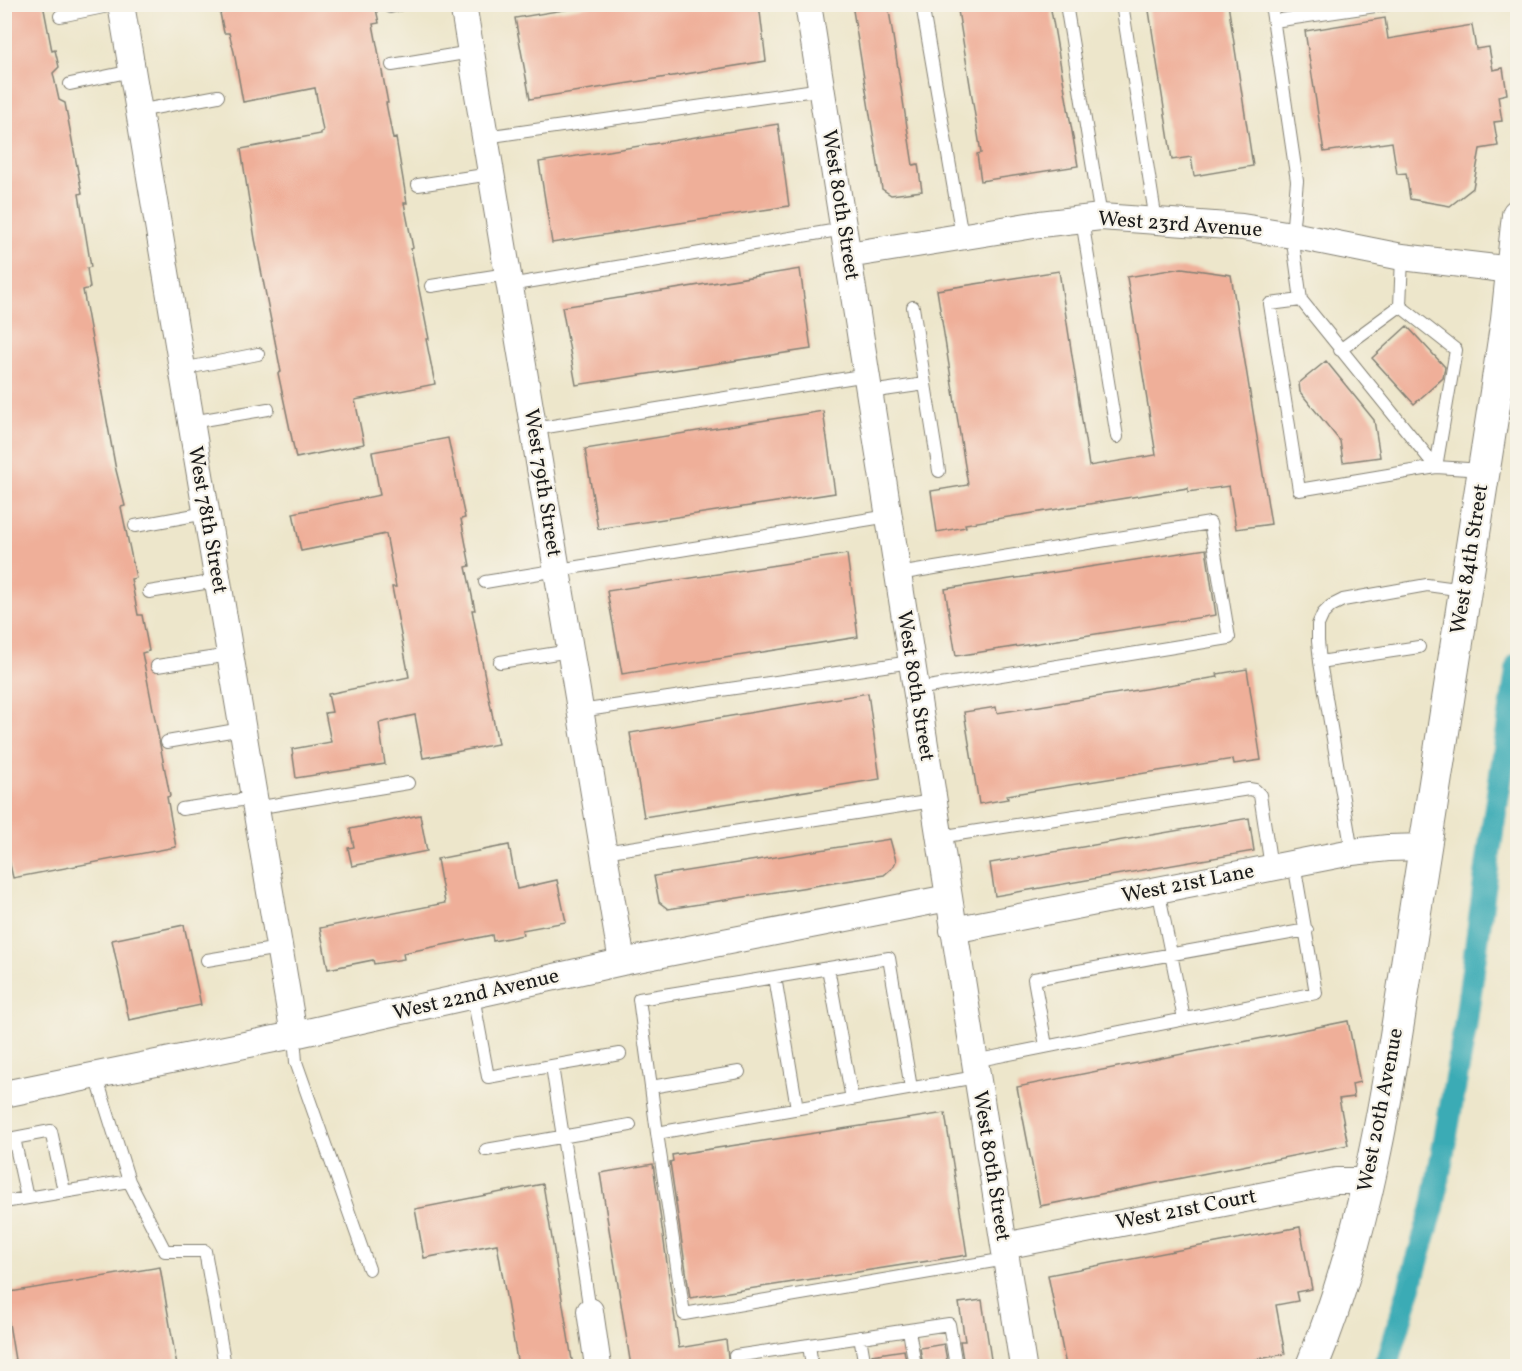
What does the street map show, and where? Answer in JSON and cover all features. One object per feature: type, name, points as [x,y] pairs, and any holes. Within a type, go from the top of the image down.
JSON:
[{"type":"street","name":"West 78th Street","points":[[119,4],[294,1035]]},
{"type":"street","name":"West 79th Street","points":[[463,4],[622,962]]},
{"type":"street","name":"West 80th Street","points":[[808,4],[1023,1366]]},
{"type":"street","name":"West 84th Street","points":[[1425,847],[1515,270],[1518,215]]},
{"type":"street","name":"West 23rd Avenue","points":[[848,255],[1091,218],[1242,227],[1402,257],[1515,270]]},
{"type":"street","name":"West 21st Lane","points":[[953,930],[1352,852],[1425,847]]},
{"type":"street","name":"West 20th Avenue","points":[[1312,1366],[1342,1284],[1369,1181],[1388,1086],[1425,847]]},
{"type":"street","name":"West 22nd Avenue","points":[[4,1094],[294,1035],[622,962],[948,898]]},
{"type":"street","name":"West 21st Court","points":[[1005,1252],[1336,1181],[1369,1181]]},
{"type":"street","points":[[590,1311],[598,1366]]},
{"type":"lane","points":[[60,16],[119,4]]},
{"type":"lane","points":[[1066,4],[1117,436]]},
{"type":"lane","points":[[1122,4],[1156,221]]},
{"type":"lane","points":[[1271,4],[1297,181],[1292,235],[1302,300],[1436,467]]},
{"type":"lane","points":[[1274,21],[1389,4]]},
{"type":"lane","points":[[923,10],[962,236]]},
{"type":"lane","points":[[392,65],[471,52]]},
{"type":"lane","points":[[70,84],[132,71]]},
{"type":"lane","points":[[485,137],[822,89]]},
{"type":"lane","points":[[138,111],[218,96]]},
{"type":"lane","points":[[418,185],[491,174]]},
{"type":"lane","points":[[431,286],[508,279],[844,230]]},
{"type":"lane","points":[[1400,306],[1402,257]]},
{"type":"lane","points":[[1302,300],[1270,304],[1299,490],[1436,467],[1484,470]]},
{"type":"lane","points":[[1340,350],[1400,306]]},
{"type":"lane","points":[[1400,306],[1456,350],[1436,467]]},
{"type":"lane","points":[[913,307],[939,471]]},
{"type":"lane","points":[[182,369],[258,354]]},
{"type":"lane","points":[[534,429],[868,383],[925,384]]},
{"type":"lane","points":[[191,422],[268,409]]},
{"type":"lane","points":[[135,526],[206,513]]},
{"type":"lane","points":[[485,582],[889,516]]},
{"type":"lane","points":[[898,574],[1210,523],[1229,638],[916,689]]},
{"type":"lane","points":[[149,592],[217,581]]},
{"type":"lane","points":[[1352,852],[1320,662],[1318,625],[1323,614],[1331,606],[1343,600],[1426,585],[1465,590]]},
{"type":"lane","points":[[1320,662],[1419,647]]},
{"type":"lane","points":[[500,662],[570,651]]},
{"type":"lane","points":[[157,666],[230,655]]},
{"type":"lane","points":[[580,711],[911,662]]},
{"type":"lane","points":[[167,742],[242,729]]},
{"type":"lane","points":[[182,809],[255,803],[408,783]]},
{"type":"lane","points":[[657,1133],[911,1088],[1046,1046],[1316,993],[1307,930],[1260,795],[1255,790],[1249,789],[939,837]]},
{"type":"lane","points":[[604,852],[933,801]]},
{"type":"lane","points":[[1158,889],[1184,1019]]},
{"type":"lane","points":[[1046,1046],[1034,979],[1307,930]]},
{"type":"lane","points":[[207,960],[279,948]]},
{"type":"lane","points":[[911,1088],[889,958],[639,999],[684,1314],[1005,1252]]},
{"type":"lane","points":[[828,968],[852,1099]]},
{"type":"lane","points":[[775,977],[797,1108]]},
{"type":"lane","points":[[473,996],[488,1077],[620,1054]]},
{"type":"lane","points":[[294,1035],[296,1062],[369,1269]]},
{"type":"lane","points":[[552,1066],[590,1311]]},
{"type":"lane","points":[[651,1087],[739,1072]]},
{"type":"lane","points":[[96,1076],[129,1181],[165,1251],[205,1251],[225,1366]]},
{"type":"lane","points":[[486,1150],[630,1125]]},
{"type":"lane","points":[[27,1198],[14,1138],[51,1131],[64,1191]]},
{"type":"lane","points":[[4,1202],[129,1181]]},
{"type":"lane","points":[[737,1366],[735,1356],[949,1324],[956,1366]]},
{"type":"lane","points":[[909,1330],[915,1366]]},
{"type":"lane","points":[[860,1337],[865,1366]]},
{"type":"lane","points":[[809,1345],[812,1366]]},
{"type":"building","points":[[4,4],[43,4],[52,51],[55,50],[59,67],[53,73],[59,100],[65,103],[82,193],[79,194],[91,267],[87,268],[90,288],[83,290],[116,470],[125,506],[121,507],[136,578],[131,579],[138,615],[142,615],[149,651],[142,653],[170,796],[167,797],[176,847],[13,878],[4,837]]},
{"type":"building","points":[[223,4],[375,4],[379,23],[373,24],[393,139],[396,138],[407,203],[404,203],[413,248],[411,249],[429,339],[426,339],[435,384],[355,400],[364,444],[296,458],[278,373],[281,372],[255,239],[241,149],[321,134],[323,131],[315,88],[243,102],[229,33],[224,33],[220,13],[225,12]]},
{"type":"building","points":[[599,4],[759,4],[766,61],[530,99],[515,18]]},
{"type":"building","points":[[852,4],[888,4],[913,165],[918,164],[922,191],[891,195],[882,189]]},
{"type":"building","points":[[957,4],[1050,4],[1078,166],[981,181],[977,154],[981,153]]},
{"type":"building","points":[[1148,4],[1228,4],[1253,166],[1194,176],[1191,157],[1172,160]]},
{"type":"building","points":[[1385,18],[1388,39],[1472,25],[1476,49],[1489,47],[1493,70],[1503,68],[1507,94],[1498,96],[1502,121],[1494,122],[1498,146],[1480,149],[1473,188],[1450,206],[1410,199],[1406,173],[1397,174],[1392,142],[1324,152],[1305,31]]},
{"type":"building","points":[[778,124],[789,206],[552,243],[539,162]]},
{"type":"building","points":[[1182,268],[1231,275],[1271,524],[1236,529],[1229,486],[1188,492],[1188,488],[965,524],[966,527],[937,532],[931,491],[968,485],[937,290],[1059,271],[1089,466],[1156,455],[1127,277]]},
{"type":"building","points":[[800,269],[811,349],[576,385],[562,307]]},
{"type":"building","points":[[1407,326],[1445,367],[1443,378],[1414,404],[1372,358]]},
{"type":"building","points":[[1326,361],[1374,420],[1380,457],[1343,462],[1340,441],[1300,392],[1299,383]]},
{"type":"building","points":[[823,411],[835,493],[598,529],[585,449]]},
{"type":"building","points":[[448,438],[465,518],[461,519],[470,566],[466,567],[475,610],[472,610],[498,744],[423,758],[415,715],[379,723],[385,764],[296,778],[292,749],[331,742],[325,713],[332,712],[328,694],[409,677],[392,587],[396,587],[386,534],[301,551],[293,513],[380,495],[372,452]]},
{"type":"building","points":[[1206,549],[1216,615],[956,656],[945,589]]},
{"type":"building","points":[[847,554],[858,637],[622,674],[607,591]]},
{"type":"building","points":[[1247,669],[1261,760],[1234,764],[1233,759],[1007,795],[1008,799],[979,804],[964,712],[996,707],[997,713],[1218,677],[1217,674]]},
{"type":"building","points":[[868,693],[880,779],[644,817],[630,733]]},
{"type":"building","points":[[420,815],[427,851],[352,866],[348,848],[354,847],[350,829]]},
{"type":"building","points":[[1249,818],[1254,851],[995,896],[990,863]]},
{"type":"building","points":[[890,839],[896,861],[884,875],[668,909],[659,902],[654,876]]},
{"type":"building","points":[[509,845],[517,889],[557,880],[566,922],[522,930],[523,935],[493,941],[492,935],[403,953],[404,959],[374,964],[373,960],[328,969],[320,928],[445,903],[437,859]]},
{"type":"building","points":[[184,925],[201,1005],[129,1020],[112,940]]},
{"type":"building","points":[[1348,1021],[1360,1082],[1352,1084],[1354,1097],[1339,1099],[1348,1145],[1040,1206],[1017,1087]]},
{"type":"building","points":[[945,1113],[967,1255],[690,1298],[670,1162],[673,1161],[672,1155]]},
{"type":"building","points":[[653,1164],[679,1348],[726,1340],[729,1366],[631,1366],[600,1173]]},
{"type":"building","points":[[543,1184],[573,1366],[518,1366],[497,1244],[424,1258],[415,1209]]},
{"type":"building","points":[[1300,1227],[1312,1289],[1296,1292],[1298,1301],[1276,1305],[1285,1354],[1221,1366],[1066,1366],[1048,1275]]},
{"type":"building","points":[[160,1267],[177,1366],[16,1366],[4,1293]]},
{"type":"building","points":[[982,1300],[992,1366],[964,1366],[960,1341],[965,1341],[959,1303]]},
{"type":"building","points":[[944,1344],[948,1366],[923,1366],[920,1348]]},
{"type":"building","points":[[904,1350],[907,1366],[873,1366],[872,1355]]},
{"type":"waterway","points":[[1384,1366],[1390,1355],[1433,1207],[1465,1028],[1518,665]]}]
